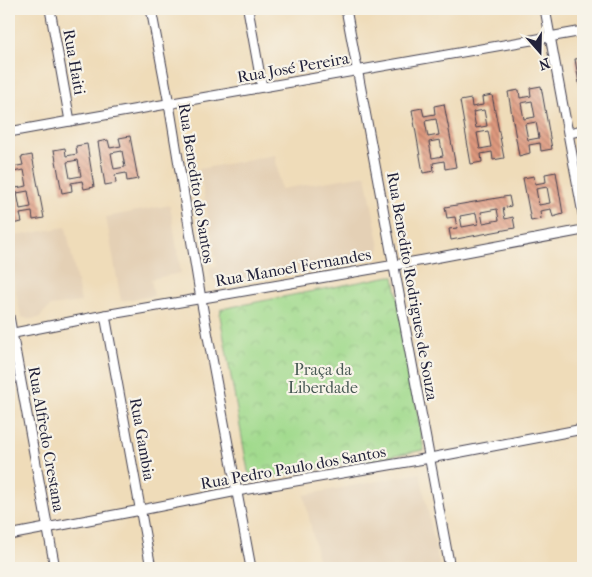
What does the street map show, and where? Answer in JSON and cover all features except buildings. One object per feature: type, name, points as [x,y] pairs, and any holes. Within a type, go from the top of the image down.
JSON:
[{"type":"street","name":"Rua Haiti","points":[[50,9],[70,121]]},
{"type":"street","name":"Rua Benedito do Santos","points":[[151,9],[169,104],[201,299],[251,568]]},
{"type":"street","points":[[248,9],[262,87]]},
{"type":"street","name":"Rua Benedito Rodrigues de Souza","points":[[346,9],[450,568]]},
{"type":"street","points":[[545,9],[583,214]]},
{"type":"street","name":"Rua José Pereira","points":[[9,132],[583,31]]},
{"type":"street","points":[[569,133],[583,130]]},
{"type":"street","name":"Rua Manoel Fernandes","points":[[10,334],[105,315],[424,260],[583,230]]},
{"type":"street","name":"Rua Gambia","points":[[105,315],[152,568]]},
{"type":"street","name":"Rua Alfredo Crestana","points":[[9,316],[10,334],[55,568]]},
{"type":"street","name":"Rua Pedro Paulo dos Santos","points":[[9,535],[237,491],[430,458],[583,429]]},
{"type":"shaded area","points":[[275,155],[281,189],[366,175],[380,247],[378,254],[371,257],[221,285],[211,279],[209,267],[217,266],[199,169]]},
{"type":"shaded area","points":[[170,205],[181,273],[151,279],[154,296],[121,301],[106,217]]},
{"type":"shaded area","points":[[66,227],[81,302],[51,306],[40,318],[28,319],[22,317],[9,260],[9,237]]},
{"type":"shaded area","points":[[420,473],[440,568],[320,568],[304,495]]},
{"type":"green space","name":"Praça da Liberdade","points":[[390,276],[394,277],[424,450],[254,480],[248,471],[220,316],[221,309]]}]
